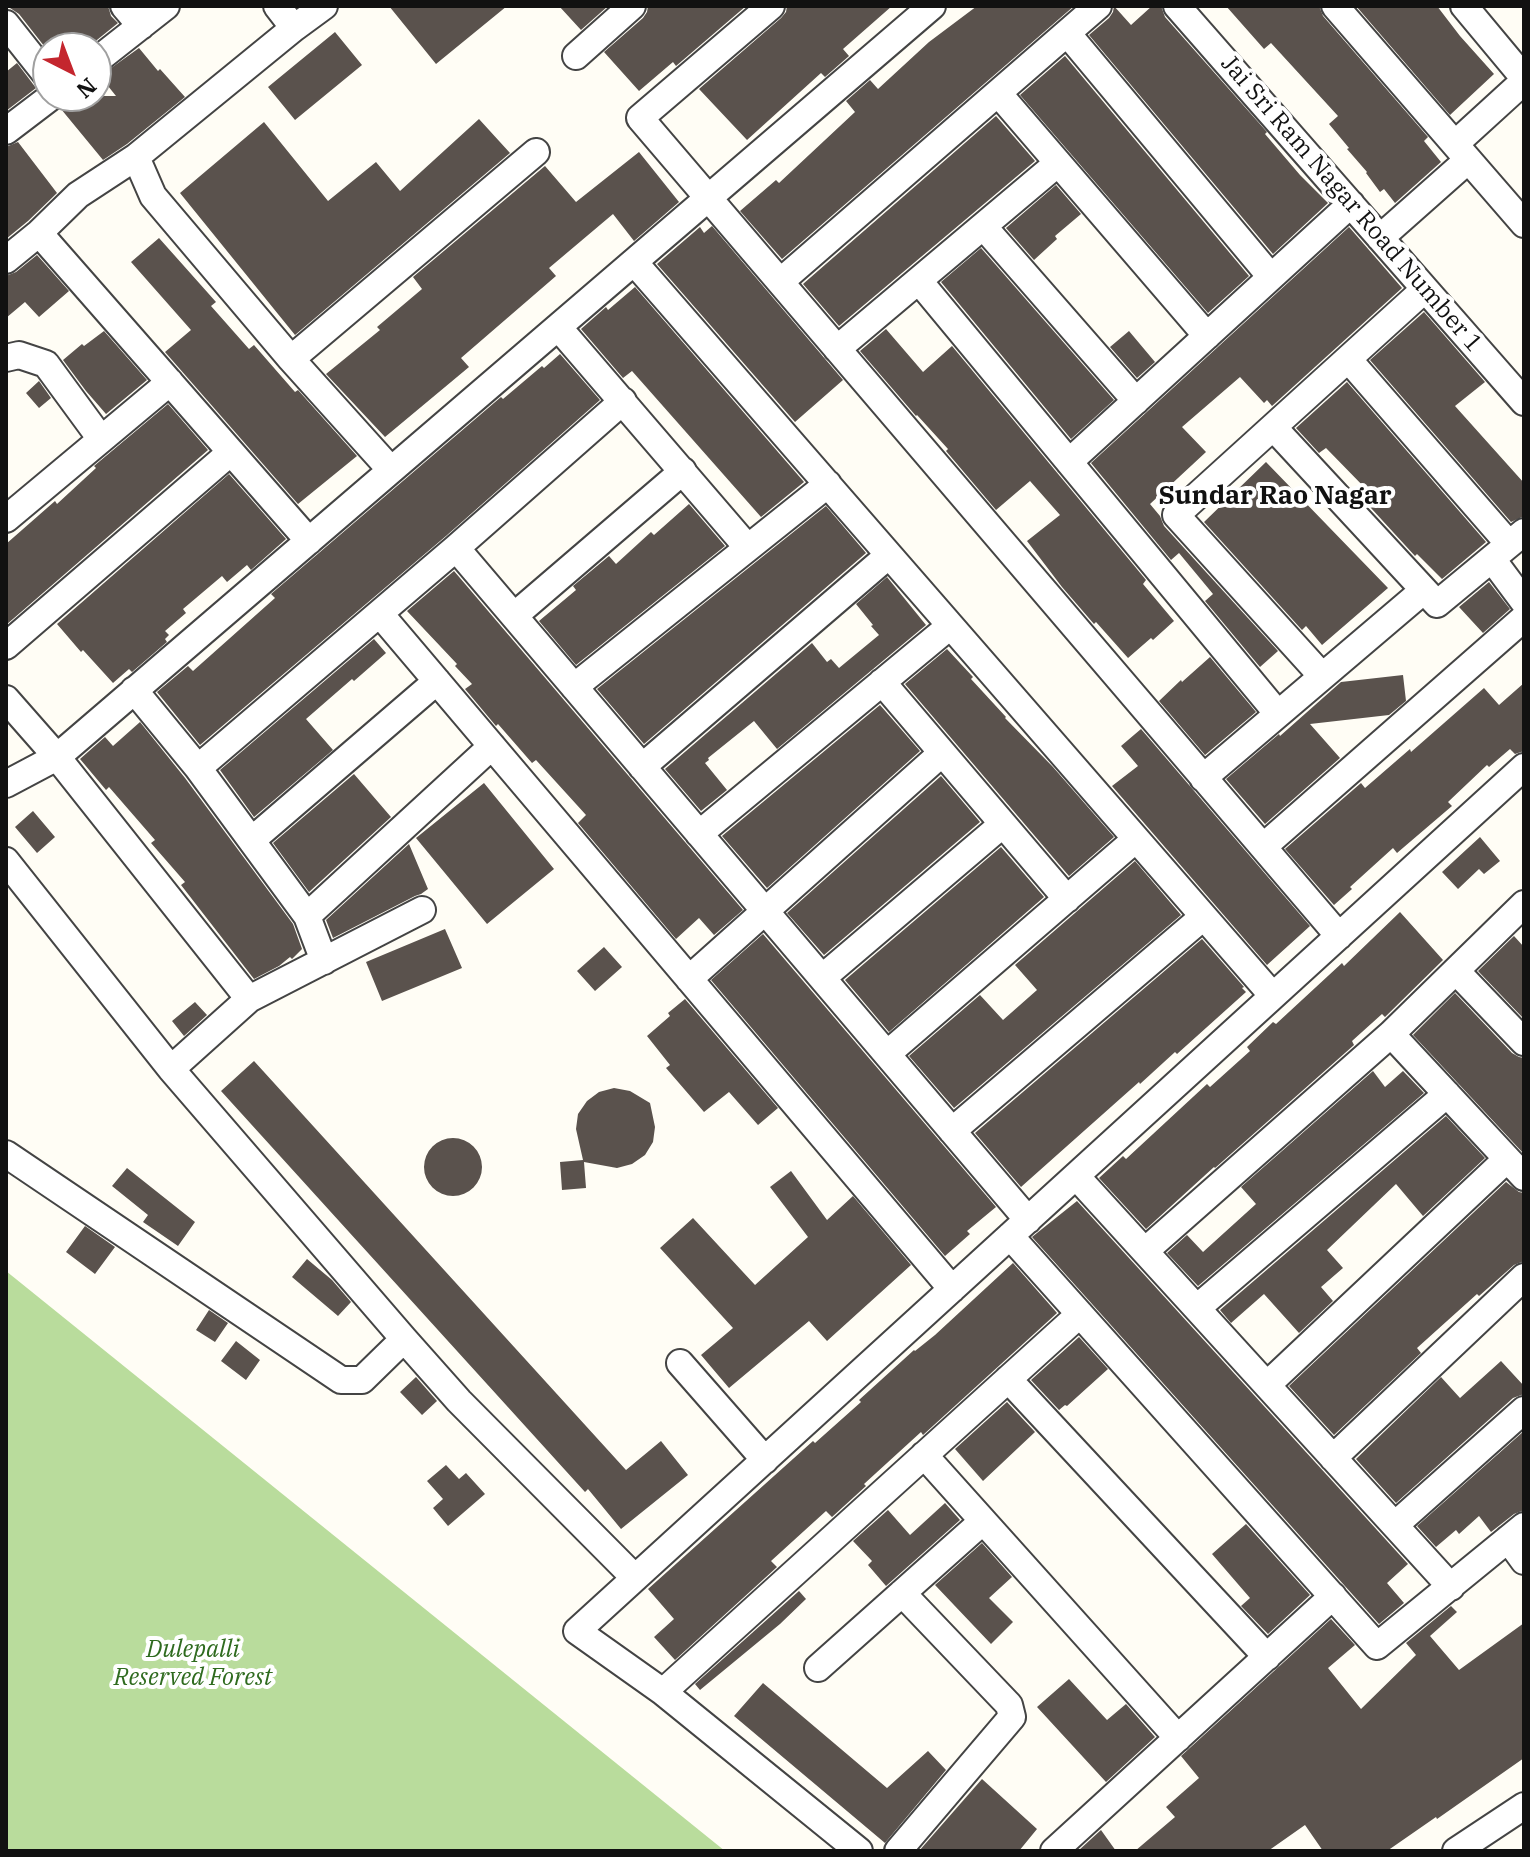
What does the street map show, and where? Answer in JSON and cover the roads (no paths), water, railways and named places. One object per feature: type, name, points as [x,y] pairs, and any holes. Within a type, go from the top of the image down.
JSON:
[{"type":"street","points":[[112,41],[132,16],[166,6]]},
{"type":"street","points":[[277,6],[294,28]]},
{"type":"street","points":[[6,260],[78,195],[136,157],[324,6]]},
{"type":"street","points":[[576,56],[632,6]]},
{"type":"street","points":[[771,6],[640,118],[1339,936]]},
{"type":"street","points":[[6,784],[57,757],[932,6]]},
{"type":"street","points":[[780,282],[1098,6]]},
{"type":"street","name":"Jai Sri Ram Nagar Road Number 1","points":[[1177,6],[1524,402]]},
{"type":"street","points":[[1335,6],[1524,224]]},
{"type":"street","points":[[1380,238],[1462,152],[1524,79],[1464,6]]},
{"type":"street","points":[[6,24],[32,57]]},
{"type":"street","points":[[1067,33],[1271,277]]},
{"type":"street","points":[[998,93],[1207,336]]},
{"type":"street","points":[[6,131],[32,111]]},
{"type":"street","points":[[291,359],[536,152]]},
{"type":"street","points":[[136,157],[153,196],[291,359],[391,470]]},
{"type":"street","points":[[837,349],[1058,163]]},
{"type":"street","points":[[1069,462],[1351,204]]},
{"type":"street","points":[[983,226],[1136,401]]},
{"type":"street","points":[[39,233],[309,541]]},
{"type":"street","points":[[634,262],[1273,996]]},
{"type":"street","points":[[919,281],[1278,714]]},
{"type":"street","points":[[1322,676],[1176,515],[1425,289]]},
{"type":"street","points":[[558,327],[748,548]]},
{"type":"street","points":[[6,358],[19,355],[46,364],[101,439]]},
{"type":"street","points":[[1348,359],[1509,545],[1524,602]]},
{"type":"street","points":[[6,519],[170,382]]},
{"type":"street","points":[[198,768],[623,401]]},
{"type":"street","points":[[1273,427],[1437,604],[1509,545]]},
{"type":"street","points":[[6,646],[231,452]]},
{"type":"street","points":[[514,616],[683,471]]},
{"type":"street","points":[[574,687],[828,484]]},
{"type":"street","points":[[456,548],[952,1131],[1080,1314],[1377,1646],[1516,1532],[1524,1561]]},
{"type":"street","points":[[642,767],[889,555]]},
{"type":"street","points":[[1203,778],[1424,590]]},
{"type":"street","points":[[380,614],[952,1289]]},
{"type":"street","points":[[1263,847],[1524,618]]},
{"type":"street","points":[[699,834],[950,626]]},
{"type":"street","points":[[252,840],[437,681]]},
{"type":"street","points":[[882,682],[1067,899]]},
{"type":"street","points":[[134,690],[198,768],[307,916],[324,961]]},
{"type":"street","points":[[6,699],[57,757],[249,999]]},
{"type":"street","points":[[307,916],[492,746]]},
{"type":"street","points":[[689,979],[942,753]]},
{"type":"street","points":[[859,1851],[663,1692],[577,1631],[1524,767]]},
{"type":"street","points":[[822,978],[1003,824]]},
{"type":"street","points":[[887,1054],[1136,839]]},
{"type":"street","points":[[6,861],[171,1069],[404,1339],[459,1401],[635,1578]]},
{"type":"street","points":[[1145,1251],[1391,1034],[1524,904]]},
{"type":"street","points":[[171,1069],[249,999],[422,910]]},
{"type":"street","points":[[952,1131],[1203,917]]},
{"type":"street","points":[[1456,971],[1522,1037]]},
{"type":"street","points":[[1267,1385],[1516,1168],[1391,1034]]},
{"type":"street","points":[[1197,1308],[1447,1094]]},
{"type":"street","points":[[6,1154],[341,1380],[362,1380],[404,1339]]},
{"type":"street","points":[[1076,1176],[1451,1587]]},
{"type":"street","points":[[1333,1458],[1524,1277]]},
{"type":"street","points":[[663,1692],[1080,1314]]},
{"type":"street","points":[[680,1363],[765,1460]]},
{"type":"street","points":[[1008,1379],[1267,1657]]},
{"type":"street","points":[[1395,1525],[1524,1410]]},
{"type":"street","points":[[924,1455],[1178,1738]]},
{"type":"street","points":[[818,1668],[983,1521]]},
{"type":"street","points":[[898,1851],[1012,1717],[1009,1705],[902,1593]]},
{"type":"street","points":[[1054,1851],[1333,1596]]},
{"type":"street","points":[[1469,1847],[1524,1806]]},
{"type":"district","name":"Sundar Rao Nagar","points":[[1275,496]]},
{"type":"park label","name":"Dulepalli Reserved Forest","points":[[193,1664]]}]
